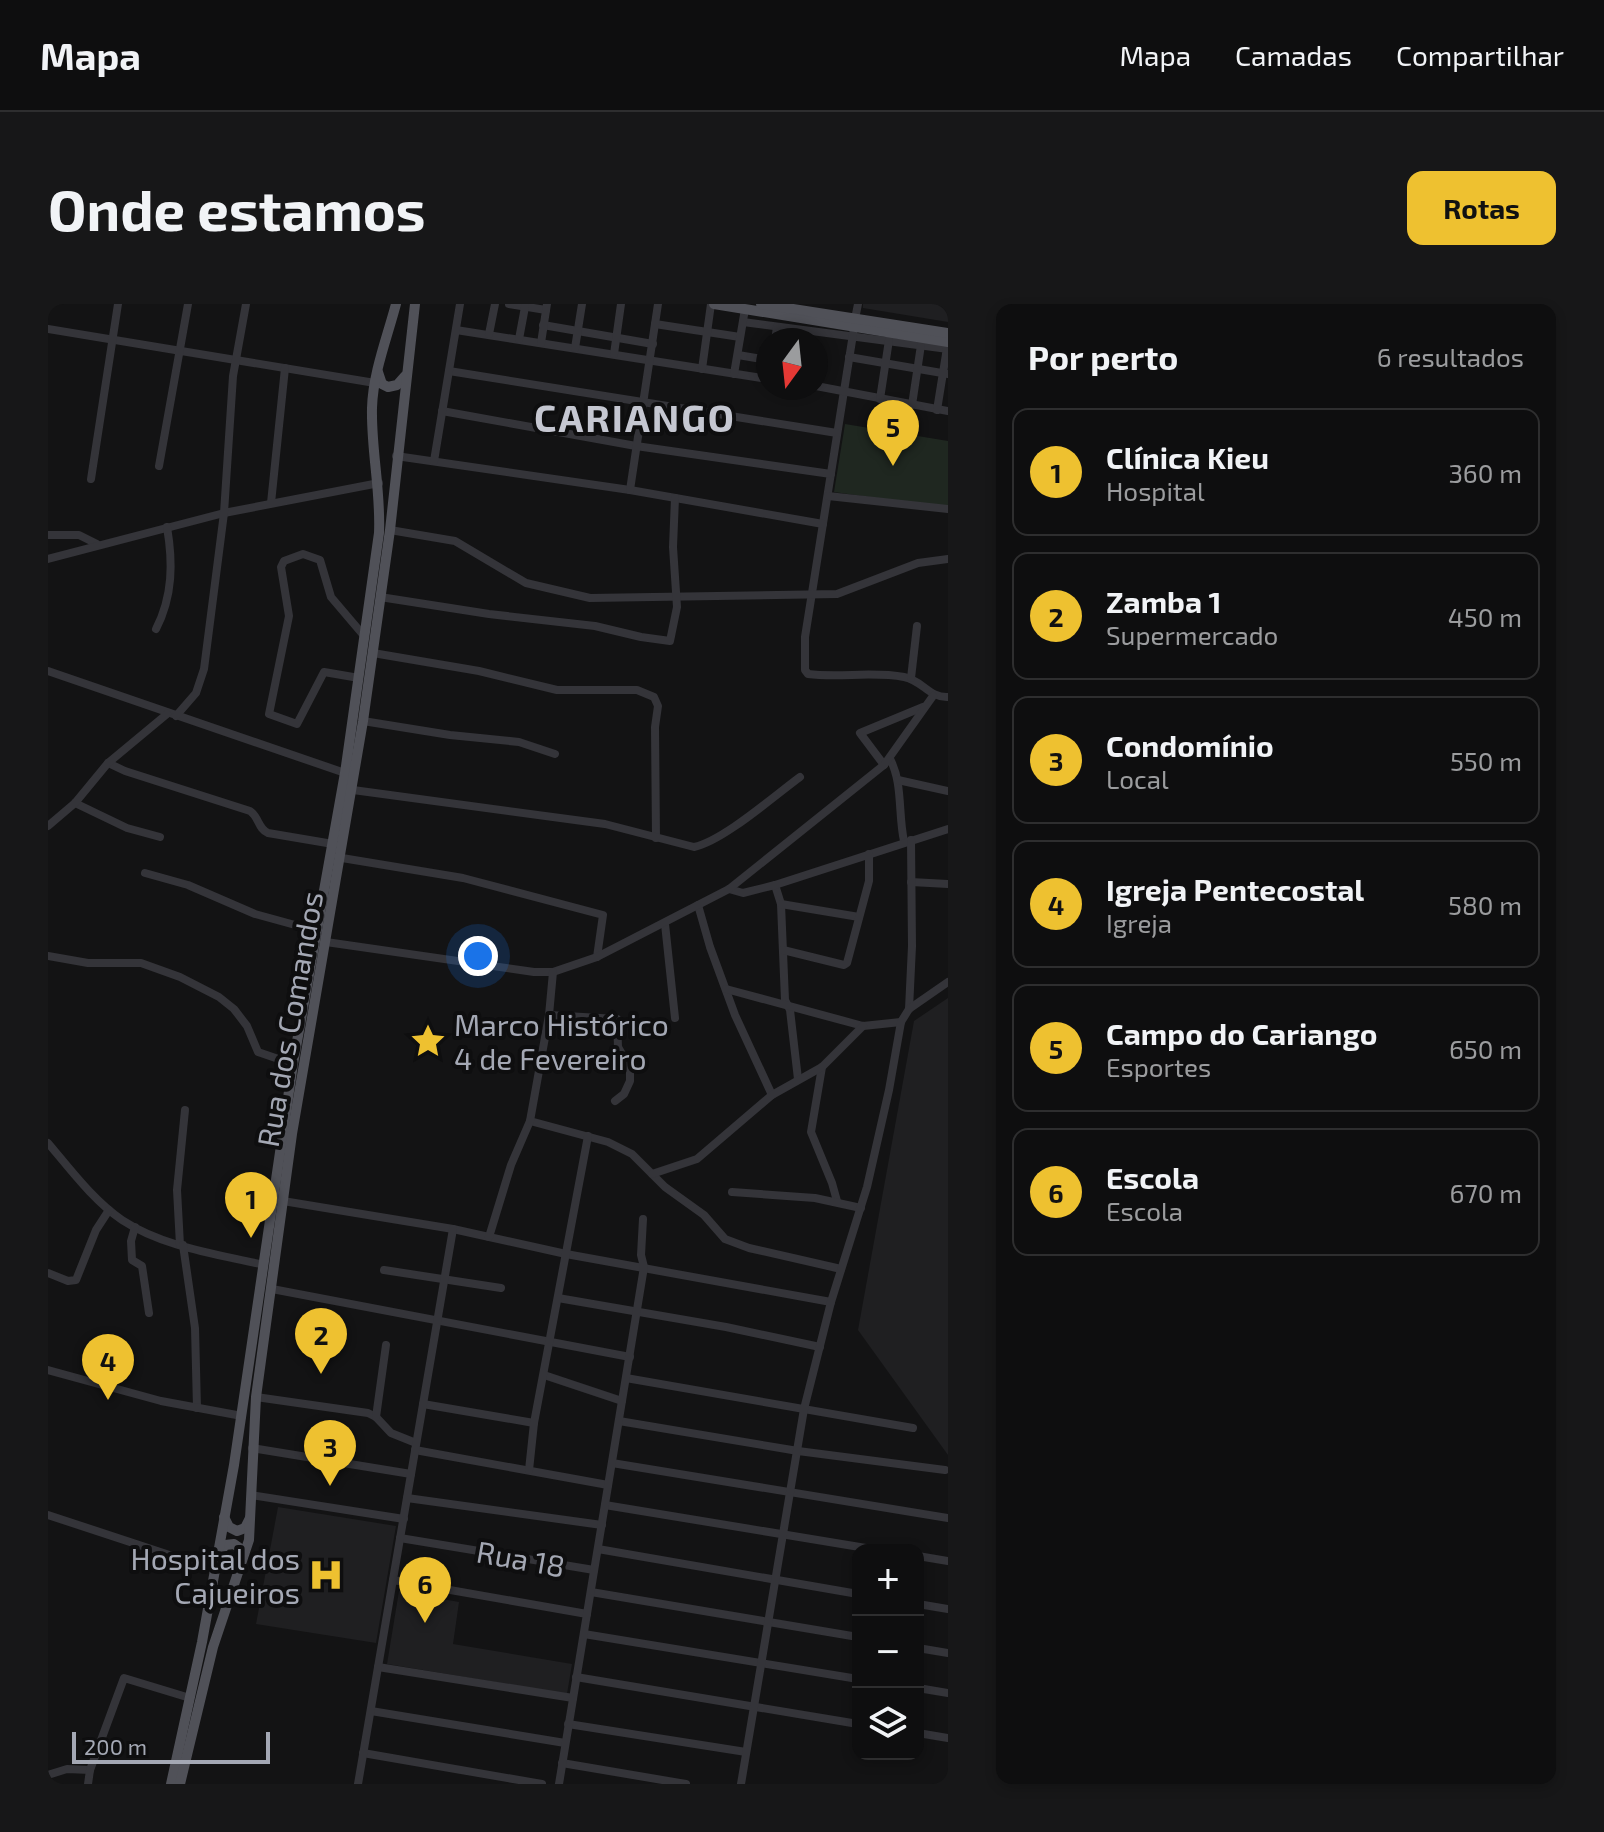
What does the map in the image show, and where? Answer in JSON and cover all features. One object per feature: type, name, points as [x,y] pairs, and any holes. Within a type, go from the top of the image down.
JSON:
[{"type":"main road","name":"Rua dos Comandos","points":[[171,1784],[242,1416],[293,1064],[345,773],[379,533],[379,483],[372,425],[376,378],[396,304]]},
{"type":"main road","points":[[713,304],[948,346]]},
{"type":"main road","points":[[761,304],[854,328],[948,333]]},
{"type":"main road","name":"Rua dos Comandos","points":[[180,1784],[210,1659],[242,1566],[251,1517],[256,1397],[307,1041],[353,790],[390,530],[405,376],[416,306]]},
{"type":"main road","points":[[376,378],[388,387],[397,385],[405,376]]},
{"type":"main road","points":[[224,1515],[229,1527],[237,1531],[245,1528],[251,1517]]},
{"type":"main road","points":[[215,1565],[225,1545],[234,1544],[241,1549],[242,1566]]},
{"type":"street","points":[[91,479],[118,304]]},
{"type":"street","points":[[159,466],[188,304]]},
{"type":"street","points":[[48,826],[75,803],[108,763],[171,715],[201,684],[224,513],[236,360],[246,304]]},
{"type":"street","points":[[434,461],[460,304]]},
{"type":"street","points":[[489,334],[495,304]]},
{"type":"street","points":[[509,304],[546,307],[541,343]]},
{"type":"street","points":[[575,348],[582,304]]},
{"type":"street","points":[[614,354],[621,304]]},
{"type":"street","points":[[630,490],[658,304]]},
{"type":"street","points":[[702,369],[713,304]]},
{"type":"street","points":[[858,304],[804,651],[807,673],[838,677],[890,675],[911,678],[933,696],[948,697]]},
{"type":"street","points":[[519,339],[525,307]]},
{"type":"street","points":[[734,374],[745,309]]},
{"type":"street","points":[[743,322],[781,328]]},
{"type":"street","points":[[655,324],[740,337]]},
{"type":"street","points":[[543,325],[653,344]]},
{"type":"street","points":[[828,333],[854,328],[889,340],[948,346],[937,410]]},
{"type":"street","points":[[48,329],[285,368],[376,378]]},
{"type":"street","points":[[456,330],[756,377]]},
{"type":"street","points":[[880,399],[889,340]]},
{"type":"street","points":[[912,405],[921,345]]},
{"type":"street","points":[[738,355],[756,358]]},
{"type":"street","points":[[849,357],[945,373]]},
{"type":"street","points":[[271,503],[285,368]]},
{"type":"street","points":[[449,371],[837,433]]},
{"type":"street","points":[[828,389],[948,411]]},
{"type":"street","points":[[442,411],[636,446],[831,474]]},
{"type":"street","points":[[396,456],[630,490],[823,524]]},
{"type":"street","points":[[48,559],[224,513],[379,483]]},
{"type":"street","points":[[828,496],[948,509]]},
{"type":"street","points":[[380,597],[595,626],[667,641],[673,637],[677,595],[673,547],[675,498]]},
{"type":"street","points":[[156,629],[163,615],[173,567],[167,527]]},
{"type":"street","points":[[390,530],[455,541],[532,585],[590,598],[840,594],[907,567],[948,559]]},
{"type":"street","points":[[48,535],[79,535],[98,544]]},
{"type":"street","points":[[359,678],[324,672],[299,724],[269,714],[289,616],[281,567],[286,558],[303,554],[318,558],[331,597],[365,637]]},
{"type":"street","points":[[911,678],[917,626]]},
{"type":"street","points":[[373,653],[479,671],[557,690],[637,690],[650,694],[658,706],[655,727],[656,838]]},
{"type":"street","points":[[48,671],[345,773]]},
{"type":"street","points":[[326,942],[454,962],[553,972],[597,957],[729,889],[887,762],[923,706],[933,696]]},
{"type":"street","points":[[909,1009],[911,882],[908,840],[899,821],[898,780],[887,762],[860,736],[861,731],[923,706]]},
{"type":"street","points":[[363,721],[519,742],[555,754]]},
{"type":"street","points":[[108,763],[250,811],[265,832],[333,844]]},
{"type":"street","points":[[353,790],[605,824],[683,846],[704,845],[800,777]]},
{"type":"street","points":[[898,780],[948,791]]},
{"type":"street","points":[[75,803],[127,828],[160,837]]},
{"type":"street","points":[[729,889],[743,893],[775,885],[948,829]]},
{"type":"street","points":[[783,950],[845,964],[870,876],[869,854]]},
{"type":"street","points":[[342,858],[463,878],[602,915],[605,918],[597,957]]},
{"type":"street","points":[[145,873],[188,885],[255,914],[317,931]]},
{"type":"street","points":[[911,882],[948,884]]},
{"type":"street","points":[[775,885],[781,904],[787,1005],[798,1079]]},
{"type":"street","points":[[781,904],[859,917]]},
{"type":"street","points":[[698,905],[735,1015],[772,1095]]},
{"type":"street","points":[[665,924],[675,1018]]},
{"type":"street","points":[[48,956],[88,963],[141,963],[180,977],[219,997],[234,1009],[247,1026],[258,1052],[293,1064]]},
{"type":"street","points":[[489,1237],[511,1165],[530,1121],[549,1015],[553,972]]},
{"type":"street","points":[[741,1784],[804,1409],[831,1302],[861,1208],[889,1090],[901,1022],[909,1009],[948,982]]},
{"type":"street","points":[[726,989],[863,1026],[901,1022]]},
{"type":"street","points":[[549,1015],[617,1019],[618,1047],[630,1068],[630,1081],[624,1094],[615,1101]]},
{"type":"street","points":[[652,1174],[697,1159],[772,1095],[822,1067],[863,1026]]},
{"type":"street","points":[[822,1067],[811,1132],[837,1201]]},
{"type":"street","points":[[185,1110],[177,1190],[181,1245],[195,1328],[197,1408]]},
{"type":"street","points":[[530,1121],[588,1136],[632,1154],[677,1198],[704,1215],[725,1239],[749,1248],[841,1269]]},
{"type":"street","points":[[529,1470],[534,1423],[588,1136]]},
{"type":"street","points":[[48,1143],[109,1210],[135,1227],[181,1245],[264,1265]]},
{"type":"street","points":[[732,1192],[837,1201],[861,1208]]},
{"type":"street","points":[[283,1201],[453,1229],[566,1254],[831,1302]]},
{"type":"street","points":[[48,1274],[68,1281],[76,1280],[96,1230],[109,1210]]},
{"type":"street","points":[[559,1784],[644,1267],[641,1255],[643,1219]]},
{"type":"street","points":[[135,1227],[131,1241],[132,1260],[142,1266],[149,1313]]},
{"type":"street","points":[[358,1784],[453,1229]]},
{"type":"street","points":[[384,1270],[501,1288]]},
{"type":"street","points":[[272,1289],[630,1357]]},
{"type":"street","points":[[558,1298],[820,1347]]},
{"type":"street","points":[[376,1417],[386,1345]]},
{"type":"street","points":[[48,1370],[197,1408],[242,1416]]},
{"type":"street","points":[[544,1375],[622,1401]]},
{"type":"street","points":[[626,1378],[913,1428]]},
{"type":"street","points":[[256,1397],[368,1413],[387,1430],[416,1446],[608,1485]]},
{"type":"street","points":[[423,1404],[534,1423]]},
{"type":"street","points":[[619,1421],[798,1451],[945,1470]]},
{"type":"street","points":[[252,1448],[411,1474]]},
{"type":"street","points":[[612,1463],[948,1518]]},
{"type":"street","points":[[251,1495],[404,1519]]},
{"type":"street","points":[[407,1498],[602,1525]]},
{"type":"street","points":[[605,1505],[852,1546]]},
{"type":"street","points":[[48,1515],[91,1527],[166,1556],[215,1565]]},
{"type":"street","name":"Rua 18","points":[[400,1538],[594,1570]]},
{"type":"street","points":[[598,1549],[852,1593]]},
{"type":"street","points":[[924,1557],[948,1561]]},
{"type":"street","points":[[393,1580],[587,1614]]},
{"type":"street","points":[[591,1592],[852,1636]]},
{"type":"street","points":[[924,1605],[948,1609]]},
{"type":"street","points":[[584,1634],[852,1678]]},
{"type":"street","points":[[924,1649],[948,1653]]},
{"type":"street","points":[[378,1667],[573,1698]]},
{"type":"street","points":[[576,1677],[852,1723]]},
{"type":"street","points":[[88,1784],[90,1770],[124,1678],[190,1698]]},
{"type":"street","points":[[924,1689],[948,1693]]},
{"type":"street","points":[[371,1711],[565,1743]]},
{"type":"street","points":[[568,1724],[746,1752]]},
{"type":"street","points":[[924,1734],[948,1738]]},
{"type":"street","points":[[363,1753],[542,1784]]},
{"type":"street","points":[[562,1763],[686,1784]]},
{"type":"street","points":[[48,1775],[67,1769],[90,1770]]},
{"type":"shaded area","points":[[863,304],[948,304],[948,322],[863,308]]},
{"type":"shaded area","points":[[845,424],[948,441],[948,508],[834,492]]},
{"type":"shaded area","points":[[948,998],[948,1455],[858,1330],[914,1021]]},
{"type":"shaded area","name":"Hospital dos Cajueiros","points":[[278,1507],[396,1526],[376,1643],[256,1624]]},
{"type":"shaded area","points":[[399,1591],[459,1602],[453,1644],[572,1664],[567,1694],[387,1664]]},
{"type":"place","name":"Campo do Cariango","points":[[893,466]]},
{"type":"place","name":"Marco Histórico 4 de Fevereiro","points":[[428,1041]]},
{"type":"place","name":"Clínica Kieu","points":[[251,1238]]},
{"type":"place","name":"Zamba 1","points":[[321,1374]]},
{"type":"place","name":"Igreja Pentecostal","points":[[108,1400]]},
{"type":"place","name":"Condomínio","points":[[330,1486]]},
{"type":"place","name":"Hospital dos Cajueiros","points":[[326,1575]]},
{"type":"place","name":"Escola","points":[[425,1623]]},
{"type":"district","name":"CARIANGO","points":[[635,417]]}]
